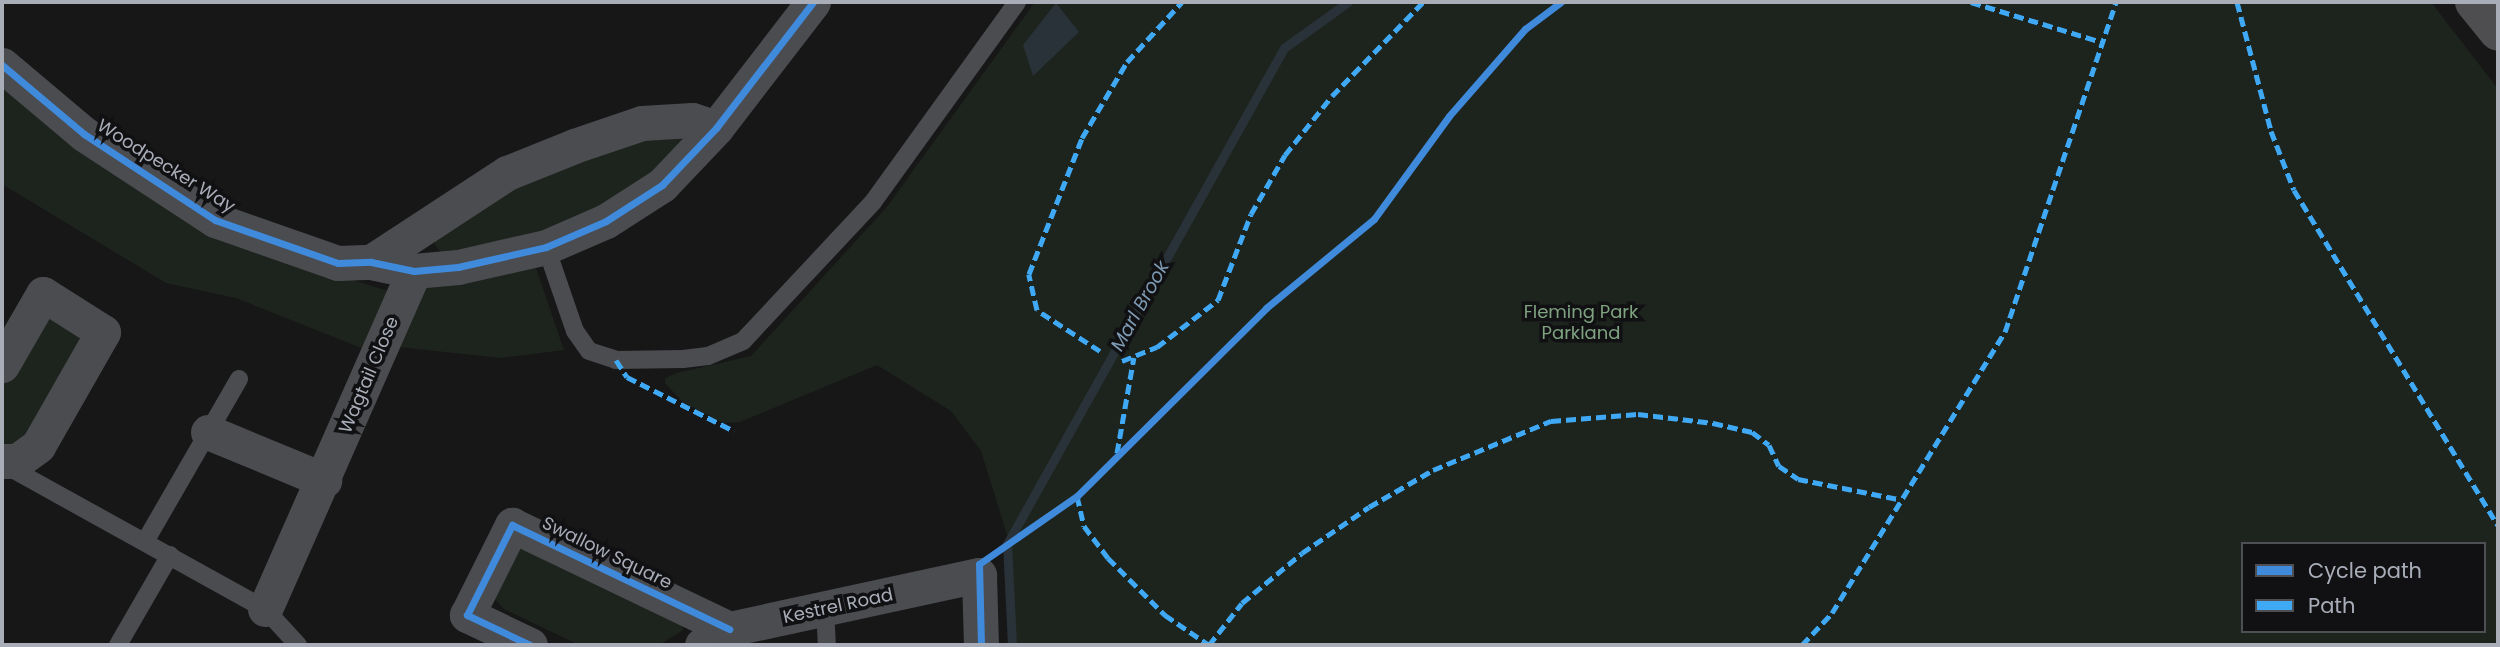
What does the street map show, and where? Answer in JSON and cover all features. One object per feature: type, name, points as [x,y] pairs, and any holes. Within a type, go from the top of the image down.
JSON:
[{"type":"highway","points":[[2474,2],[2498,32]]},
{"type":"street","name":"Woodpecker Way","points":[[2,65],[84,134],[215,220],[338,263],[371,262],[414,271],[458,267],[546,247],[606,221],[662,185],[716,128],[813,2]]},
{"type":"street","points":[[371,262],[507,173],[574,146],[642,123],[692,120],[716,128]]},
{"type":"street","name":"Wagtail Close","points":[[265,609],[414,271]]},
{"type":"street","points":[[2,365],[43,294],[103,332],[37,446],[17,461],[2,462]]},
{"type":"street","points":[[208,432],[324,480]]},
{"type":"street","name":"Swallow Square","points":[[530,645],[467,615],[512,525],[715,637]]},
{"type":"street","name":"Kestrel Road","points":[[715,637],[825,609],[979,575],[981,645]]},
{"type":"lane","points":[[546,247],[575,331],[589,351],[616,360],[683,359],[708,356],[743,341],[873,202],[1017,2]]},
{"type":"lane","points":[[146,540],[239,379]]},
{"type":"lane","points":[[2,462],[146,540],[265,609],[298,645]]},
{"type":"lane","points":[[118,645],[170,555]]},
{"type":"lane","points":[[825,609],[827,645]]},
{"type":"green space","name":"Fleming Park Parkland","points":[[1035,2],[2431,2],[2498,89],[2498,645],[1013,645],[1008,538],[981,451],[951,411],[877,365],[740,422],[723,423],[683,402],[665,383],[665,378],[677,373],[751,356],[886,208]]},
{"type":"green space","points":[[7,85],[283,258],[394,293],[369,351],[236,298],[166,283],[2,184],[2,93]]},
{"type":"green space","points":[[685,134],[686,149],[618,198],[529,236],[441,253],[434,243],[437,230],[471,207],[614,140]]},
{"type":"green space","points":[[536,268],[564,350],[500,358],[399,347],[424,287]]},
{"type":"green space","points":[[43,294],[103,332],[38,446],[2,461],[2,365]]},
{"type":"green space","points":[[527,546],[682,621],[683,630],[659,645],[579,645],[504,609],[491,595],[518,548]]},
{"type":"shaded area","points":[[1056,3],[1079,32],[1033,76],[1023,45]]},
{"type":"waterway","name":"Marl Brook","points":[[1012,645],[1007,544],[1284,48],[1348,2]]},
{"type":"marked path","points":[[1100,351],[1037,310],[1029,274],[1082,138],[1127,62],[1182,2]]},
{"type":"marked path","points":[[1122,361],[1157,347],[1218,300],[1251,214],[1285,155],[1332,96],[1423,2]]},
{"type":"marked path","points":[[1971,2],[2102,42]]},
{"type":"marked path","points":[[1802,645],[1832,613],[2005,332],[2116,2]]},
{"type":"marked path","points":[[2237,2],[2271,131],[2294,190],[2498,525]]},
{"type":"marked path","points":[[1117,453],[1134,357]]},
{"type":"marked path","points":[[616,360],[627,377],[734,431]]},
{"type":"marked path","points":[[1209,645],[1242,603],[1302,553],[1369,507],[1433,470],[1551,421],[1638,414],[1713,423],[1752,432],[1769,445],[1779,466],[1798,479],[1898,499]]},
{"type":"marked path","points":[[1077,496],[1084,526],[1108,558],[1165,615],[1209,645]]},
{"type":"cycle path","points":[[2,65],[84,134],[215,220],[338,263],[371,262],[414,271],[458,267],[546,247],[606,221],[662,185],[716,128],[813,2]]},
{"type":"cycle path","points":[[981,645],[979,564],[1077,496],[1266,308],[1374,219],[1449,116],[1525,29],[1561,2]]},
{"type":"cycle path","points":[[530,645],[467,615],[512,525],[729,629]]}]
